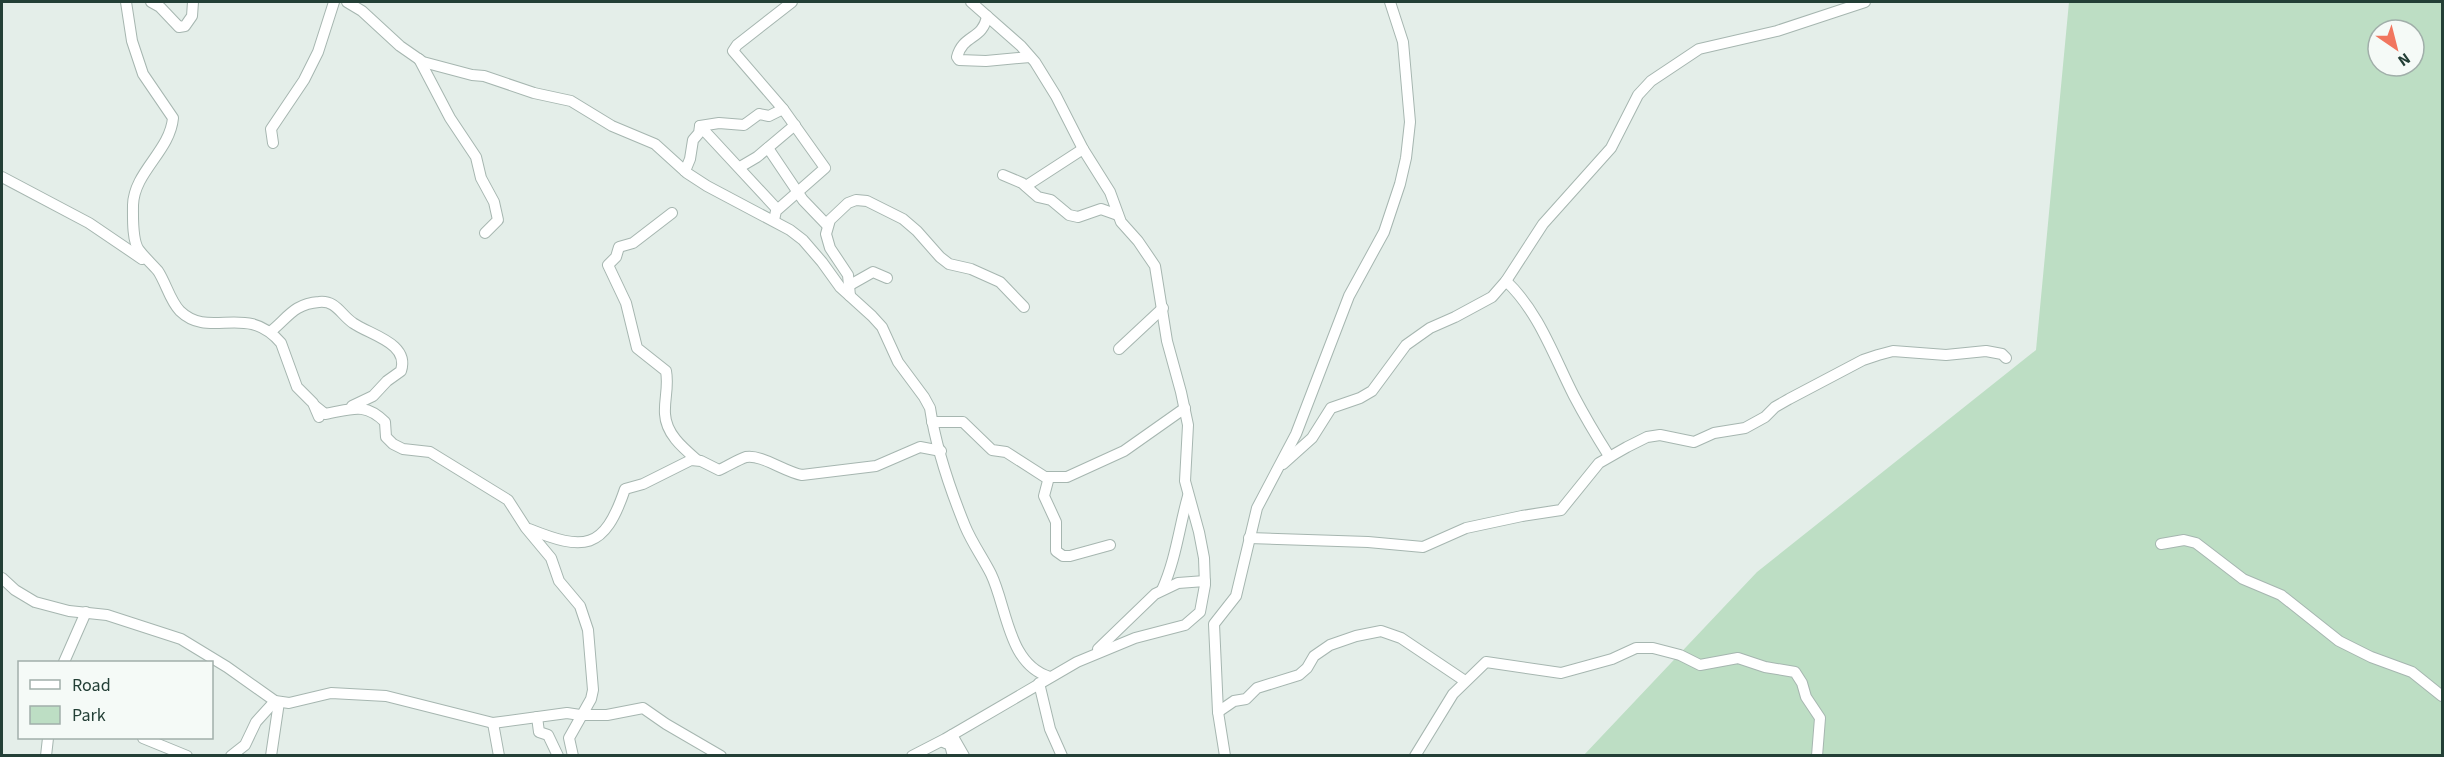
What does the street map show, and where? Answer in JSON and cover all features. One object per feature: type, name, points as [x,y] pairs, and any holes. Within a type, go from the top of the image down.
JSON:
[{"type":"street","points":[[126,2],[132,41],[143,75],[173,118],[162,149],[137,186],[133,203],[136,245],[155,267],[177,307],[187,316],[210,324],[247,321],[270,332],[281,343],[298,390],[325,414],[358,407],[371,412],[385,422],[386,437],[393,444],[403,449],[430,452],[508,500],[526,528],[551,558],[560,581],[578,602],[584,614],[588,630],[593,690],[591,699],[569,738],[573,756]]},
{"type":"street","points":[[150,2],[160,7],[179,27],[185,26],[192,16],[194,2]]},
{"type":"street","points":[[273,143],[271,129],[304,80],[318,52],[334,2]]},
{"type":"street","points":[[347,2],[362,11],[400,46],[419,59],[472,75],[484,76],[518,89],[571,101],[612,126],[655,144],[685,171],[707,186],[776,215]]},
{"type":"street","points":[[776,215],[797,190],[825,168],[783,109],[733,51],[737,45],[792,2]]},
{"type":"street","points":[[912,756],[940,742],[1039,682],[1090,656],[1135,638],[1185,625],[1200,612],[1205,581],[1199,532],[1188,495],[1185,469],[1188,433],[1185,408],[1167,341],[1155,266],[1138,241],[1124,227],[1110,192],[1083,149],[1056,96],[1030,57],[972,2]]},
{"type":"street","points":[[1226,756],[1218,712],[1214,624],[1236,596],[1257,508],[1299,427],[1349,296],[1387,224],[1406,159],[1410,122],[1407,79],[1403,42],[1390,2]]},
{"type":"street","points":[[1279,469],[1312,438],[1331,408],[1360,398],[1372,391],[1406,345],[1430,327],[1455,317],[1492,297],[1506,281],[1544,224],[1611,148],[1638,95],[1651,81],[1699,49],[1768,34],[1865,2]]},
{"type":"street","points":[[987,16],[984,28],[959,50],[957,57],[959,60],[986,61],[1030,57]]},
{"type":"street","points":[[419,59],[450,118],[476,157],[482,178],[494,202],[498,220],[485,233]]},
{"type":"street","points":[[700,126],[718,123],[744,124],[759,114],[769,116],[783,109]]},
{"type":"street","points":[[740,167],[768,148],[795,125]]},
{"type":"street","points":[[685,171],[690,159],[693,140],[699,133],[700,126]]},
{"type":"street","points":[[700,126],[740,167],[776,215],[803,240],[834,280],[850,291],[882,327],[898,362],[930,408],[949,481],[965,526],[992,574],[1016,643],[1034,670],[1050,677]]},
{"type":"street","points":[[768,148],[797,190],[827,225]]},
{"type":"street","points":[[1026,186],[1083,149]]},
{"type":"street","points":[[1004,175],[1026,186],[1038,197],[1051,200],[1069,215],[1075,217],[1101,208],[1118,215]]},
{"type":"street","points":[[2,177],[89,223],[155,267]]},
{"type":"street","points":[[850,291],[848,275],[826,242],[827,225],[837,212],[856,200],[867,201],[903,219],[949,264],[971,269],[1000,282],[1024,307]]},
{"type":"street","points":[[672,213],[633,243],[618,248],[616,257],[608,265],[626,303],[637,348],[666,371],[668,394],[665,412],[671,431],[675,439],[697,460],[719,470],[746,458],[757,457],[791,473],[802,475],[841,468],[868,468],[886,463],[920,447],[941,451]]},
{"type":"street","points":[[850,291],[873,272],[887,278]]},
{"type":"street","points":[[1506,281],[1518,292],[1535,316],[1574,396],[1609,456]]},
{"type":"street","points":[[270,332],[292,310],[322,301],[331,303],[353,323],[387,341],[398,350],[403,361],[402,371],[387,381],[372,396],[345,410]]},
{"type":"street","points":[[1119,349],[1163,308]]},
{"type":"street","points":[[1249,538],[1428,546],[1466,528],[1561,510],[1599,463],[1647,437],[1672,436],[1694,442],[1714,433],[1744,428],[1765,417],[1775,406],[1863,360],[1878,355],[1893,351],[1946,355],[1986,351],[2007,357]]},
{"type":"street","points":[[314,406],[319,417]]},
{"type":"street","points":[[932,422],[963,422],[988,447],[1006,452],[1040,474],[1049,477],[1067,477],[1124,451],[1185,408]]},
{"type":"street","points":[[526,528],[559,541],[577,544],[587,542],[600,534],[613,518],[625,489],[643,484],[681,465],[697,460]]},
{"type":"street","points":[[1049,477],[1044,496],[1056,522],[1056,551],[1063,556],[1070,556],[1110,545]]},
{"type":"street","points":[[1162,590],[1172,568],[1180,522],[1188,495]]},
{"type":"street","points":[[2161,544],[2184,540],[2196,543],[2243,579],[2281,595],[2339,641],[2371,657],[2412,672],[2442,696]]},
{"type":"street","points":[[2,578],[15,590],[35,602],[69,611],[120,619],[181,639],[277,701],[289,703],[331,693],[386,696],[493,723],[567,712],[580,716],[607,715],[646,708],[666,724],[721,756]]},
{"type":"street","points":[[1090,656],[1155,594],[1178,583],[1205,581]]},
{"type":"street","points":[[65,661],[86,612]]},
{"type":"street","points":[[1218,712],[1234,701],[1246,699],[1257,688],[1299,675],[1307,668],[1314,656],[1330,645],[1356,636],[1380,632],[1401,638],[1465,681]]},
{"type":"street","points":[[1415,756],[1453,694],[1488,662],[1508,667],[1561,673],[1612,660],[1636,648],[1669,651],[1705,665],[1738,658],[1765,667],[1797,672],[1806,697],[1820,718],[1817,756]]},
{"type":"street","points":[[1039,682],[1050,729],[1062,756]]},
{"type":"street","points":[[231,756],[245,745],[256,722],[277,701]]},
{"type":"street","points":[[272,756],[277,701]]},
{"type":"street","points":[[537,717],[539,732],[548,735],[558,756]]},
{"type":"street","points":[[493,723],[500,756]]},
{"type":"street","points":[[952,735],[964,756]]},
{"type":"street","points":[[46,756],[48,739]]},
{"type":"street","points":[[144,739],[187,756]]},
{"type":"street","points":[[940,742],[950,745],[953,756]]},
{"type":"green space","points":[[2069,2],[2442,2],[2442,755],[1583,756],[1757,572],[2036,350]]}]
